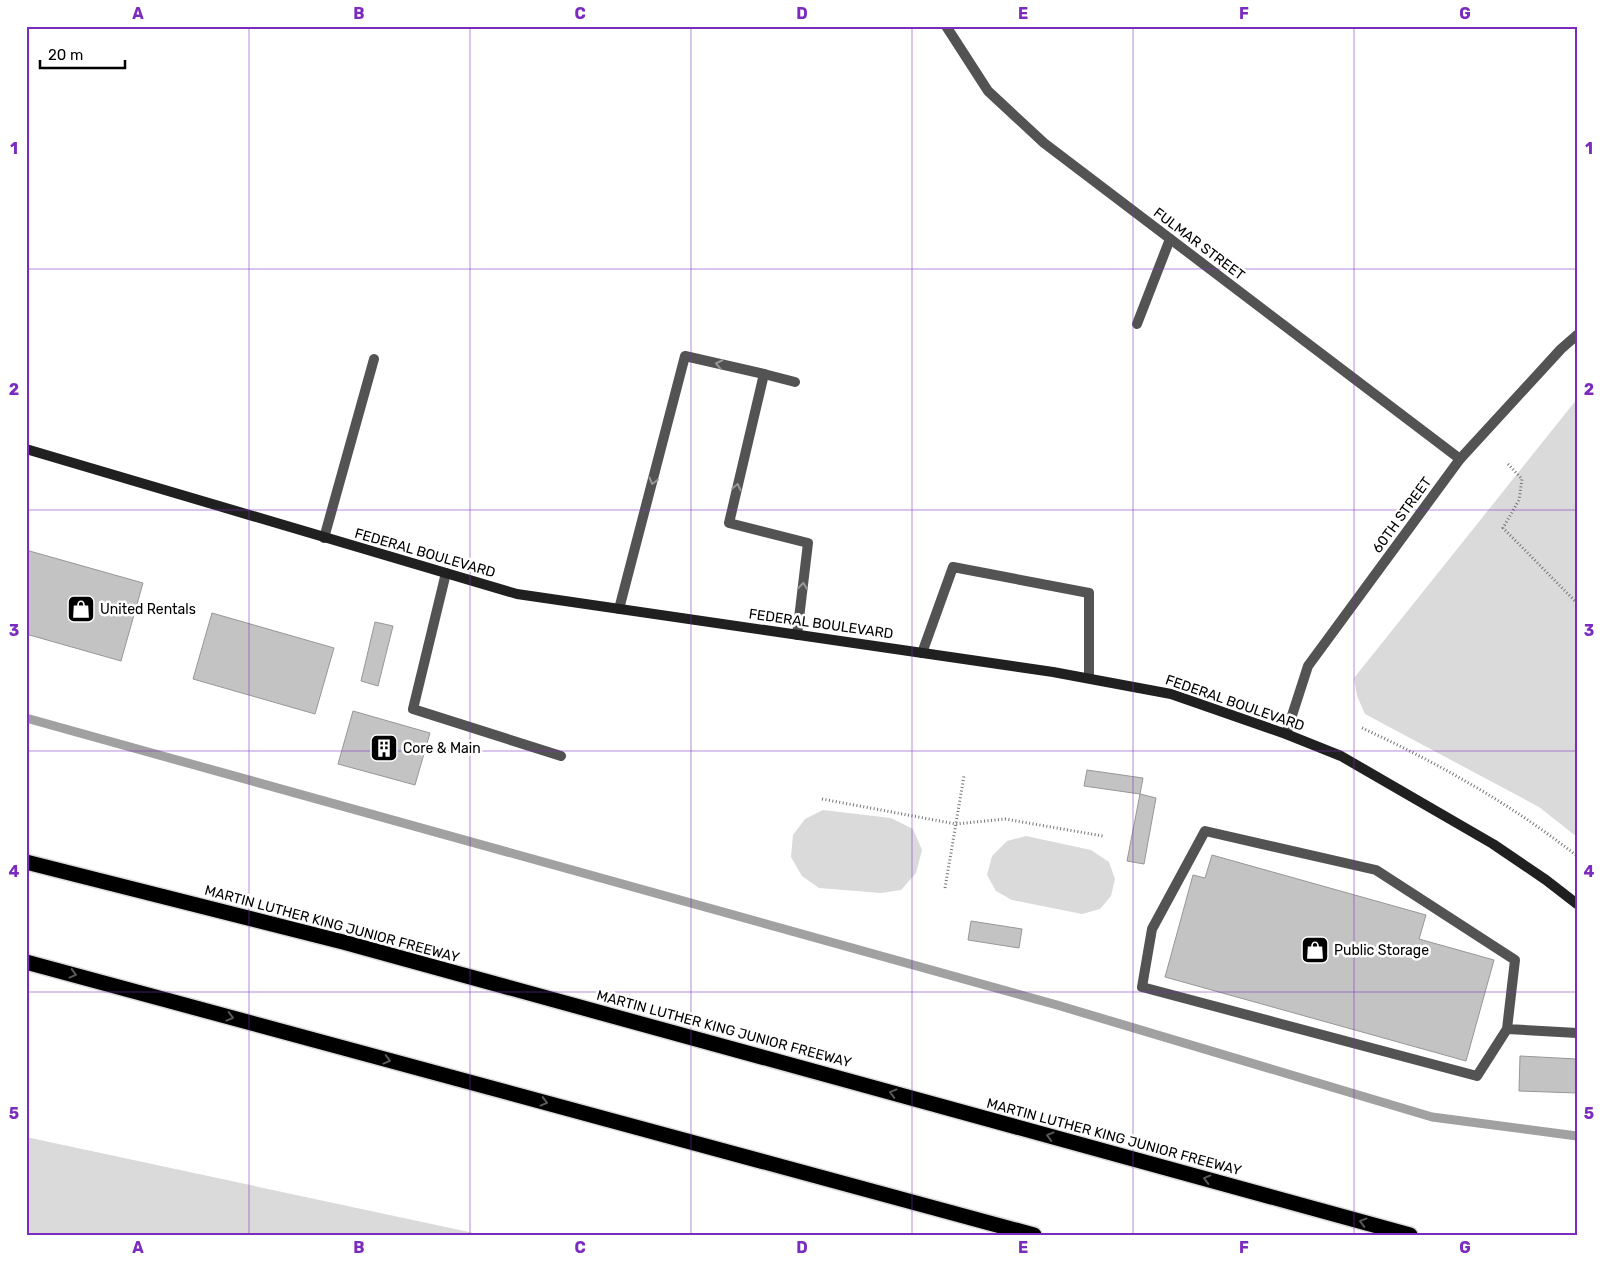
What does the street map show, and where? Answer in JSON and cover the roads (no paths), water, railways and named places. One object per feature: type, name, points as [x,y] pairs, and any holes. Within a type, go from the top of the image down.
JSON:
[{"type":"highway","name":"MARTIN LUTHER KING JUNIOR FREEWAY","points":[[26,862],[343,942],[1410,1235]]},
{"type":"highway","points":[[26,962],[1034,1235]]},
{"type":"main road","name":"FEDERAL BOULEVARD","points":[[26,449],[518,594],[1088,678],[1171,694],[1286,734],[1341,756],[1441,813],[1539,874],[1577,904]]},
{"type":"street","name":"FULMAR STREET","points":[[946,26],[988,91],[1044,143],[1460,459]]},
{"type":"street","points":[[1137,324],[1170,239]]},
{"type":"street","name":"60TH STREET","points":[[1286,734],[1308,666],[1460,459],[1577,335]]},
{"type":"street","points":[[619,609],[685,356],[795,382]]},
{"type":"street","points":[[324,538],[374,359]]},
{"type":"street","points":[[764,374],[729,523],[808,543],[797,635]]},
{"type":"street","points":[[922,653],[953,567],[1089,593],[1088,678]]},
{"type":"street","points":[[446,573],[412,708],[561,756]]},
{"type":"street","points":[[1205,832],[1376,870],[1515,960],[1507,1029],[1477,1076],[1142,987],[1152,929],[1205,832]]},
{"type":"street","points":[[1507,1029],[1577,1033]]},
{"type":"waterway","points":[[26,718],[1057,1005],[1432,1117],[1577,1136]]},
{"type":"place","name":"United Rentals","points":[[81,609]]},
{"type":"place","name":"Core & Main","points":[[384,748]]},
{"type":"place","name":"Public Storage","points":[[1315,950]]}]
